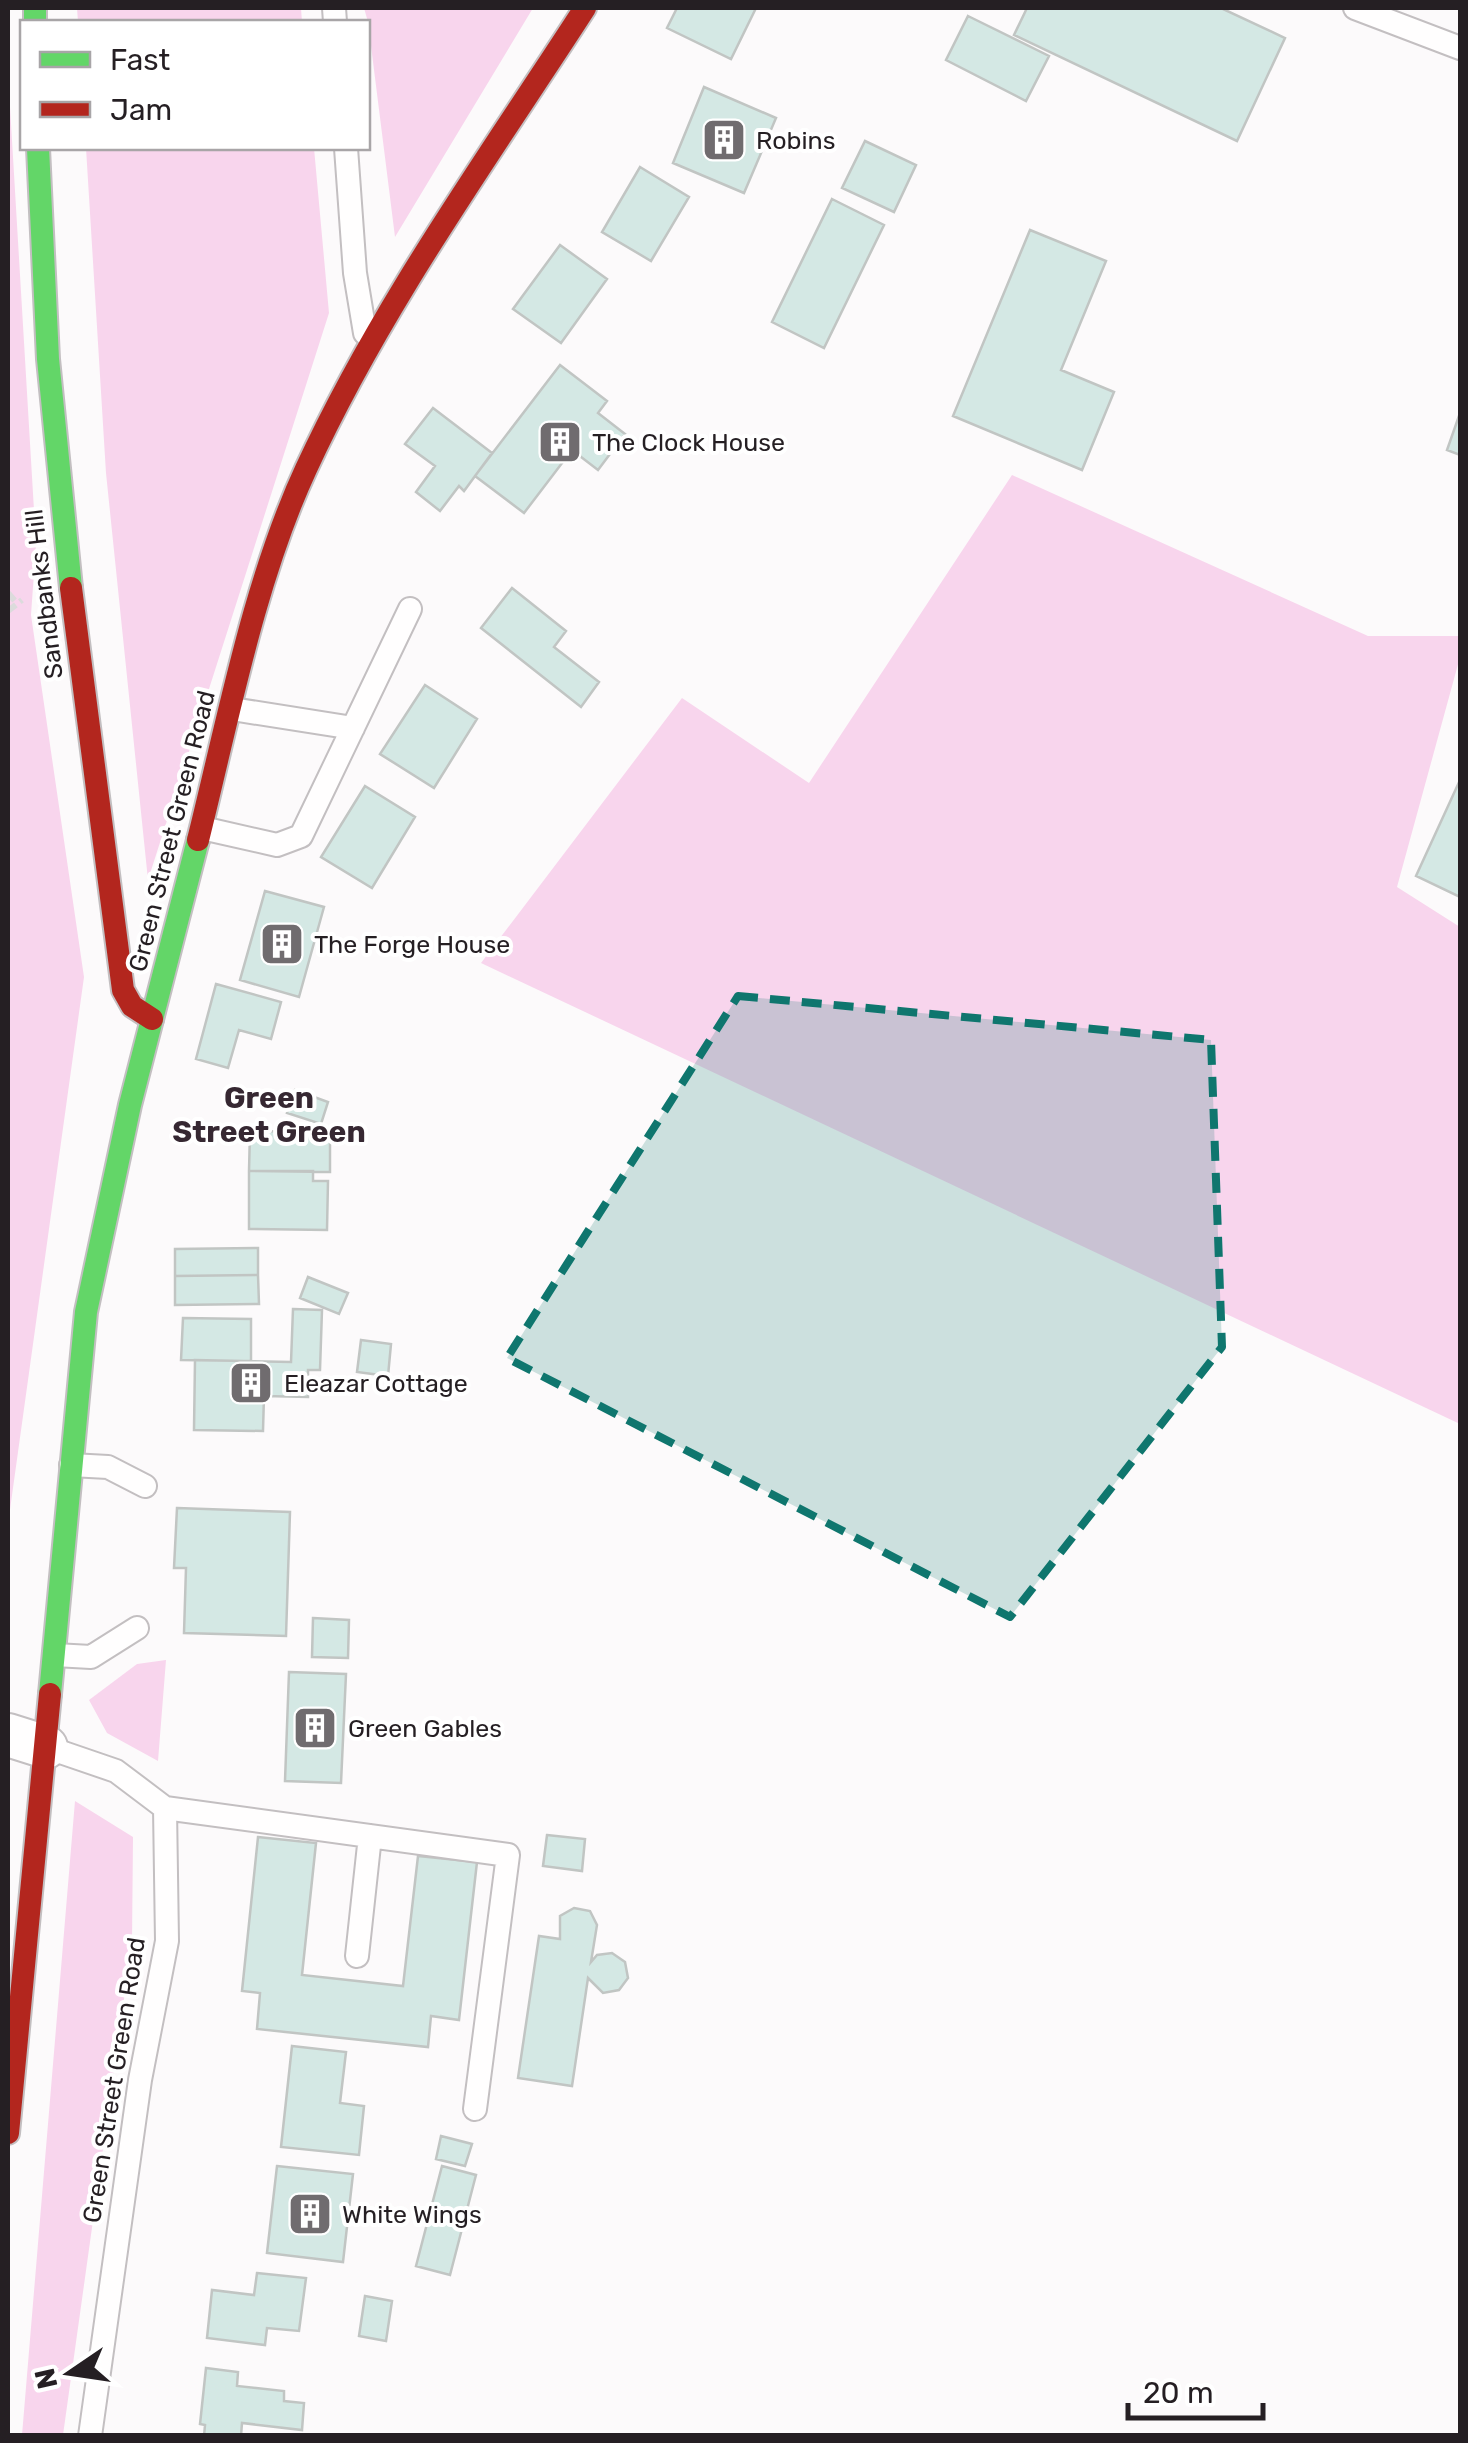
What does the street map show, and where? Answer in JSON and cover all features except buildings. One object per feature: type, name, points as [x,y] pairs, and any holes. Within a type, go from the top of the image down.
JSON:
[{"type":"main road","name":"Green Street Green Road","points":[[8,2133],[27,1741],[55,1655],[86,1312],[152,1019],[255,616],[304,472],[367,346],[585,8]]},
{"type":"main road","name":"Sandbanks Hill","points":[[38,150],[40,280],[70,599],[123,990],[132,1006],[152,1019]]},
{"type":"lane","points":[[1355,8],[1460,48]]},
{"type":"lane","points":[[346,150],[355,273],[367,346]]},
{"type":"lane","points":[[202,828],[277,845],[301,836],[410,609]]},
{"type":"lane","points":[[232,708],[353,728]]},
{"type":"lane","points":[[71,1465],[108,1467],[144,1486]]},
{"type":"lane","points":[[55,1655],[91,1656],[137,1628]]},
{"type":"lane","points":[[27,1741],[116,1770],[165,1808],[508,1855],[475,2108]]},
{"type":"lane","name":"Green Street Green Road","points":[[90,2436],[140,2080],[167,1941],[165,1808]]},
{"type":"lane","points":[[357,1956],[370,1836]]},
{"type":"path","points":[[8,593],[16,602]]},
{"type":"highlighted area","points":[[738,996],[1211,1040],[1222,1347],[1010,1617],[507,1358]]},
{"type":"shaded area","points":[[77,8],[301,8],[302,20],[78,20]]},
{"type":"shaded area","points":[[364,8],[533,8],[395,237],[370,20]]},
{"type":"shaded area","points":[[8,73],[36,544],[31,615],[84,977],[8,1524]]},
{"type":"shaded area","points":[[86,150],[314,150],[329,313],[148,880],[106,473]]},
{"type":"shaded area","points":[[1012,475],[1368,636],[1460,636],[1460,657],[1397,887],[1460,927],[1460,1424],[481,963],[682,698],[809,783]]},
{"type":"shaded area","points":[[166,1660],[158,1761],[107,1733],[89,1700],[137,1664]]},
{"type":"shaded area","points":[[75,1801],[133,1837],[132,1942],[63,2435],[22,2435]]},
{"type":"traffic: fast","points":[[35,8],[35,20]]},
{"type":"traffic: fast","points":[[38,150],[48,359],[71,588]]},
{"type":"traffic: fast","points":[[50,1694],[86,1312],[130,1105],[198,840]]},
{"type":"traffic: jam","points":[[198,840],[257,604],[306,469],[402,291],[585,8]]},
{"type":"traffic: jam","points":[[71,588],[123,990],[132,1006],[152,1019]]},
{"type":"traffic: jam","points":[[8,2133],[50,1694]]},
{"type":"place","name":"Robins","points":[[724,140]]},
{"type":"place","name":"The Clock House","points":[[560,442]]},
{"type":"place","name":"The Forge House","points":[[282,944]]},
{"type":"place","name":"Eleazar Cottage","points":[[251,1383]]},
{"type":"place","name":"Green Gables","points":[[315,1728]]},
{"type":"place","name":"White Wings","points":[[310,2214]]},
{"type":"district","name":"Green Street Green","points":[[269,1115]]}]
